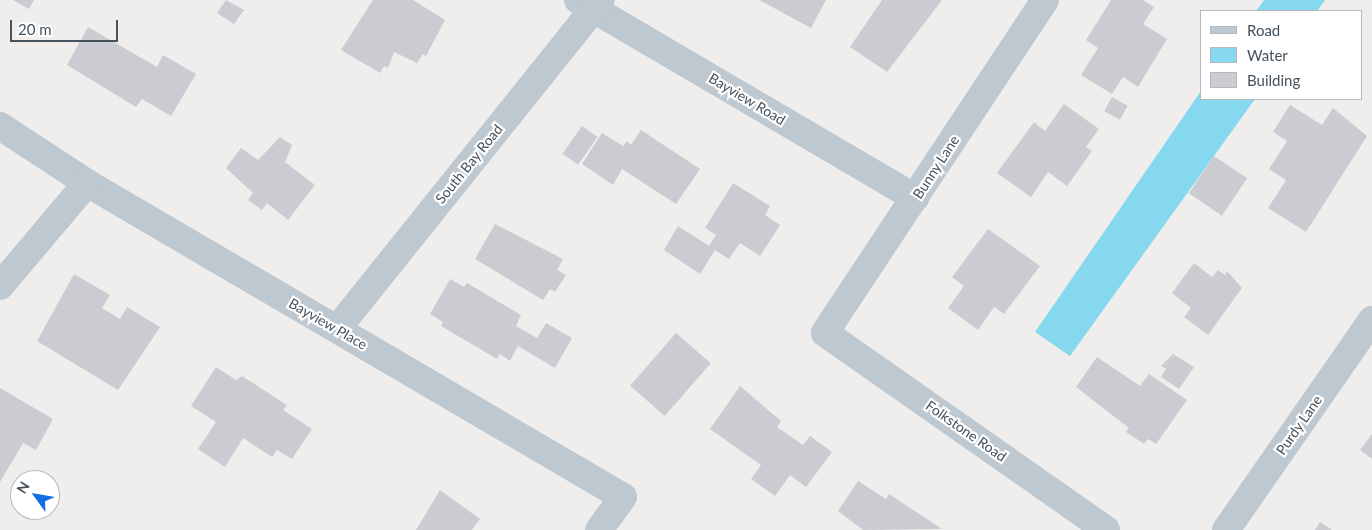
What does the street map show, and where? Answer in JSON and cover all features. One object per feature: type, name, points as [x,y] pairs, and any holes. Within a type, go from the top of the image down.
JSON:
[{"type":"street","name":"Bunny Lane","points":[[825,332],[1045,0]]},
{"type":"street","name":"Bayview Road","points":[[591,3],[915,198]]},
{"type":"street","name":"South Bay Road","points":[[337,329],[591,3]]},
{"type":"street","name":"Bayview Place","points":[[0,126],[87,183],[622,496],[599,530]]},
{"type":"street","points":[[0,286],[87,183]]},
{"type":"street","name":"Purdy Lane","points":[[1226,530],[1372,320]]},
{"type":"street","name":"Folkstone Road","points":[[825,332],[1106,530]]},
{"type":"water","points":[[1264,0],[1325,0],[1318,10],[1257,10]]},
{"type":"water","points":[[1200,92],[1200,100],[1254,100],[1070,356],[1035,332]]},
{"type":"building","points":[[13,0],[34,0],[29,9]]},
{"type":"building","points":[[226,0],[244,10],[234,24],[217,13]]},
{"type":"building","points":[[373,0],[413,0],[445,20],[426,56],[423,54],[417,63],[394,52],[388,68],[384,66],[380,73],[341,50]]},
{"type":"building","points":[[759,0],[826,0],[811,28]]},
{"type":"building","points":[[882,0],[942,0],[887,72],[850,47]]},
{"type":"building","points":[[1111,0],[1143,0],[1154,7],[1143,24],[1167,39],[1138,87],[1123,77],[1112,94],[1081,75],[1098,48],[1086,40]]},
{"type":"building","points":[[88,27],[157,67],[163,55],[196,74],[171,116],[142,99],[136,107],[67,65]]},
{"type":"building","points":[[1112,97],[1128,106],[1120,120],[1104,111]]},
{"type":"building","points":[[1064,104],[1099,129],[1086,147],[1092,151],[1067,186],[1048,172],[1031,197],[997,173],[1034,122],[1045,131]]},
{"type":"building","points":[[1290,105],[1322,125],[1333,108],[1367,136],[1306,232],[1268,208],[1286,180],[1269,169],[1287,141],[1273,132]]},
{"type":"building","points":[[582,126],[598,137],[578,165],[562,154]]},
{"type":"building","points":[[641,130],[700,169],[676,204],[622,169],[613,185],[582,164],[602,133],[623,146],[627,141],[631,145]]},
{"type":"building","points":[[280,137],[292,145],[285,162],[315,185],[288,220],[267,203],[262,210],[248,200],[253,193],[226,168],[241,148],[258,160]]},
{"type":"building","points":[[1214,156],[1247,178],[1222,216],[1189,193]]},
{"type":"building","points":[[733,183],[770,206],[765,215],[780,225],[760,256],[740,243],[729,259],[715,250],[700,274],[664,250],[678,226],[709,246],[716,235],[705,228]]},
{"type":"building","points":[[495,224],[563,259],[557,270],[566,275],[555,292],[550,289],[543,300],[475,259]]},
{"type":"building","points":[[988,229],[1040,266],[1004,314],[994,307],[978,330],[948,308],[964,286],[952,277]]},
{"type":"building","points":[[1194,263],[1212,277],[1218,270],[1225,275],[1227,271],[1242,288],[1208,335],[1184,317],[1191,308],[1172,293]]},
{"type":"building","points":[[74,274],[110,295],[102,308],[120,319],[127,307],[160,327],[118,390],[37,341]]},
{"type":"building","points":[[450,279],[464,287],[467,283],[521,315],[516,326],[537,338],[546,323],[572,338],[555,368],[518,346],[510,361],[500,354],[497,359],[441,326],[443,322],[430,314]]},
{"type":"building","points":[[676,333],[711,363],[665,416],[630,386]]},
{"type":"building","points":[[1173,354],[1194,367],[1179,389],[1161,377],[1166,369],[1161,366]]},
{"type":"building","points":[[1097,357],[1140,386],[1149,374],[1187,400],[1156,444],[1148,439],[1144,444],[1126,432],[1129,428],[1076,387]]},
{"type":"building","points":[[216,367],[236,380],[242,376],[287,405],[283,410],[312,429],[292,459],[277,450],[272,457],[243,438],[225,467],[198,449],[216,422],[191,406]]},
{"type":"building","points":[[740,386],[781,421],[777,427],[803,445],[810,436],[832,452],[806,487],[790,475],[775,496],[751,479],[761,465],[710,429]]},
{"type":"building","points":[[0,388],[53,419],[36,450],[23,443],[0,482]]},
{"type":"building","points":[[1372,434],[1372,459],[1360,450]]},
{"type":"building","points":[[858,481],[886,499],[889,494],[942,529],[863,530],[838,511]]},
{"type":"building","points":[[440,490],[480,519],[472,530],[416,530]]},
{"type":"building","points":[[1320,522],[1332,530],[1315,530]]}]
